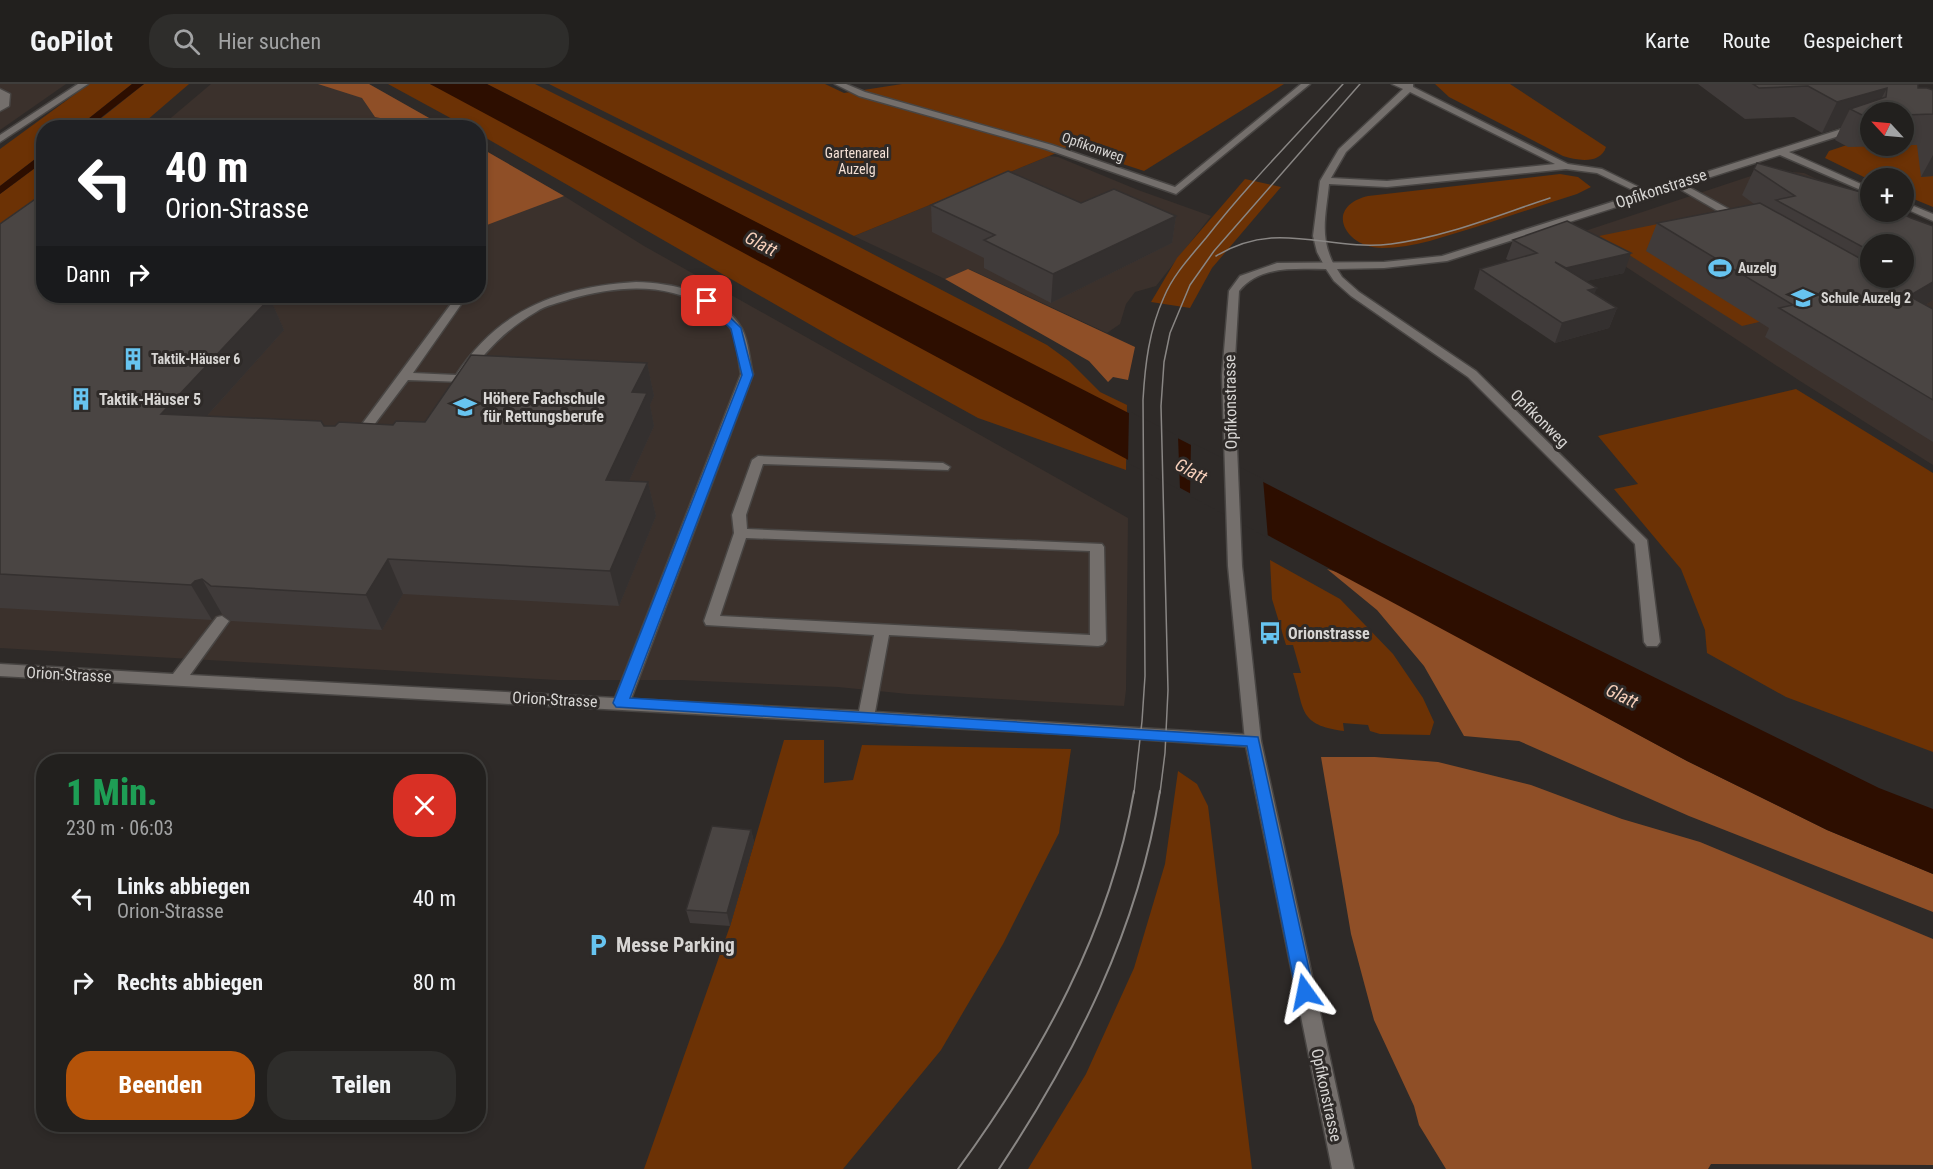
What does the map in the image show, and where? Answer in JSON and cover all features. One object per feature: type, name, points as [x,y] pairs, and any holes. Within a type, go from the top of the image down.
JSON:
[{"type":"street","points":[[0,140],[84,84]]},
{"type":"street","name":"Opfikonweg","points":[[839,84],[862,94],[1049,147],[1176,191],[1306,84]]},
{"type":"street","points":[[1396,84],[1409,86],[1566,166]]},
{"type":"street","points":[[1409,86],[1342,152],[1325,181],[1387,184],[1566,166],[1599,171],[1646,193]]},
{"type":"street","points":[[0,91],[6,94],[5,106],[0,108]]},
{"type":"street","name":"Opfikonstrasse","points":[[1343,1169],[1253,741],[1235,566],[1229,406],[1233,300],[1238,284],[1244,278],[1265,269],[1284,266],[1384,265],[1443,259],[1860,126]]},
{"type":"street","points":[[1779,151],[1860,187]]},
{"type":"street","name":"Opfikonweg","points":[[1325,181],[1318,236],[1322,252],[1338,279],[1355,294],[1472,374],[1642,543],[1652,642]]},
{"type":"street","points":[[1676,183],[1750,226]]},
{"type":"street","points":[[1914,209],[1933,218]]},
{"type":"street","points":[[405,376],[460,379],[492,338],[533,308],[596,288],[635,283],[670,286],[707,301],[736,328],[747,375],[621,703]]},
{"type":"street","points":[[351,447],[457,303]]},
{"type":"street","points":[[741,533],[1097,547],[1098,641],[711,621],[741,533],[739,515],[758,460],[943,467]]},
{"type":"street","points":[[177,680],[222,621]]},
{"type":"street","points":[[866,718],[882,631]]},
{"type":"street","name":"Orion-Strasse","points":[[0,670],[621,703],[1253,741]]},
{"type":"shaded area","points":[[0,84],[66,84],[0,130]]},
{"type":"shaded area","points":[[211,84],[369,84],[433,120],[168,120]]},
{"type":"shaded area","points":[[318,84],[369,84],[433,120],[390,120],[375,117],[362,98]]},
{"type":"shaded area","name":"Höhere Fachschule für Rettungsberufe","points":[[486,151],[644,246],[1128,518],[1124,706],[908,694],[838,687],[680,680],[557,680],[0,648],[0,253],[36,288],[36,303],[486,303]]},
{"type":"shaded area","points":[[486,151],[564,196],[486,225]]},
{"type":"shaded area","points":[[1049,156],[1058,157],[1138,190],[1211,216],[1156,286],[1135,292],[1126,304],[1120,324],[1107,333],[969,269],[945,279],[854,236]]},
{"type":"shaded area","name":"Schule Auzelg 2","points":[[1769,170],[1804,173],[1860,199],[1860,222],[1902,222],[1933,232],[1933,465],[1576,234]]},
{"type":"shaded area","points":[[968,269],[1135,347],[1128,380],[1113,377],[1108,382],[1089,361],[945,279]]},
{"type":"shaded area","points":[[1327,569],[1343,574],[1687,761],[1827,830],[1933,874],[1933,912],[1689,816],[1519,741],[1464,736],[1424,666],[1377,610]]},
{"type":"shaded area","points":[[1321,757],[1375,757],[1438,762],[1531,785],[1622,819],[1700,842],[1933,939],[1933,1165],[1711,1164],[1708,1169],[1446,1169],[1419,1125],[1414,1106],[1374,1020],[1351,934]]},
{"type":"green space","points":[[89,84],[132,84],[87,120],[40,120]]},
{"type":"green space","points":[[144,84],[189,84],[147,120],[99,120]]},
{"type":"green space","points":[[388,84],[430,84],[962,329],[487,84],[535,84],[846,240],[1047,345],[1069,361],[1100,392],[1127,405],[1126,470],[978,418],[837,340],[486,138],[486,120],[454,120]]},
{"type":"green space","name":"Gartenareal Auzelg","points":[[549,84],[825,84],[844,93],[902,84],[1284,84],[1144,171],[1071,147],[854,236]]},
{"type":"green space","points":[[1435,84],[1510,84],[1606,147],[1594,159],[1582,160],[1563,156],[1449,97]]},
{"type":"green space","points":[[36,123],[36,158],[0,186],[0,149]]},
{"type":"green space","points":[[1933,124],[1933,207],[1914,199],[1914,168],[1860,168],[1860,175],[1825,158],[1829,151],[1860,141],[1860,156],[1914,156],[1914,127]]},
{"type":"green space","points":[[36,167],[36,207],[0,234],[0,194]]},
{"type":"green space","points":[[1560,174],[1578,177],[1591,187],[1577,194],[1418,244],[1382,248],[1369,246],[1349,234],[1344,226],[1343,217],[1346,209],[1354,201],[1368,196]]},
{"type":"green space","points":[[1245,179],[1281,187],[1212,268],[1190,308],[1151,302],[1177,258]]},
{"type":"green space","name":"Auzelg","points":[[1697,216],[1847,301],[1742,326],[1599,236]]},
{"type":"green space","points":[[1796,389],[1933,473],[1933,752],[1786,697],[1707,653],[1705,630],[1681,569],[1614,489],[1638,484],[1598,436]]},
{"type":"green space","points":[[1270,560],[1340,599],[1393,654],[1423,698],[1434,722],[1430,735],[1380,734],[1370,731],[1368,725],[1343,723],[1344,731],[1318,725],[1311,720],[1302,706],[1293,673],[1301,673],[1293,645],[1286,645],[1272,599]]},
{"type":"green space","points":[[784,740],[824,740],[824,783],[853,780],[862,745],[1071,749],[1059,833],[1003,944],[941,1050],[843,1169],[644,1169],[730,926]]},
{"type":"green space","points":[[1178,771],[1197,784],[1208,806],[1252,1169],[1028,1169],[1086,1074],[1134,968],[1165,864]]},
{"type":"water","points":[[132,84],[144,84],[98,120],[87,120]]},
{"type":"water","name":"Glatt","points":[[430,84],[487,84],[1382,543],[1879,788],[1933,809],[1933,874],[1827,830],[1687,761]]},
{"type":"water","points":[[36,158],[36,167],[0,194],[0,186]]},
{"type":"pier","points":[[1129,411],[1178,436],[1180,490],[1128,463]]},
{"type":"pier","points":[[1191,442],[1263,479],[1268,538],[1190,496]]},
{"type":"building","points":[[1753,84],[1918,84],[1918,88],[1933,90],[1933,114],[1914,115],[1914,102],[1871,102],[1886,97],[1887,88],[1837,102],[1808,86],[1759,88]]},
{"type":"building","points":[[1860,106],[1860,114],[1850,109]]},
{"type":"building","points":[[1757,163],[1860,192],[1860,222],[1914,222],[1914,219],[1933,226],[1933,282],[1909,296],[1933,309],[1933,400],[1779,308],[1793,305],[1657,223],[1760,203],[1860,258],[1860,288],[1914,288],[1914,234],[1860,234],[1860,246],[1776,200],[1795,196],[1754,169]]},
{"type":"building","points":[[1008,171],[1081,203],[1114,189],[1176,216],[1053,274],[984,240],[995,235],[931,205]]},
{"type":"building","points":[[36,199],[36,303],[265,303],[161,414],[321,421],[324,426],[335,426],[339,422],[393,425],[396,421],[425,422],[471,355],[647,363],[632,392],[647,393],[606,480],[648,482],[610,571],[388,559],[366,595],[211,586],[202,579],[191,585],[0,574],[0,224]]},
{"type":"building","points":[[1567,221],[1631,253],[1566,268],[1555,262],[1597,288],[1588,290],[1617,308],[1562,323],[1480,269],[1537,253],[1513,240]]},
{"type":"building","points":[[712,826],[751,830],[727,913],[686,910]]},
{"type":"tram line","points":[[1134,793],[1145,676],[1143,400],[1151,335],[1168,289],[1183,266],[1256,179],[1343,84]]},
{"type":"tram line","points":[[1160,793],[1165,753],[1168,690],[1161,406],[1164,362],[1170,333],[1190,285],[1214,251],[1360,84]]},
{"type":"tram line","points":[[1216,256],[1239,245],[1260,239],[1303,239],[1368,245],[1411,241],[1472,225],[1550,198]]},
{"type":"tram line","points":[[958,1169],[1017,1082],[1068,990],[1090,942],[1108,893],[1123,843],[1134,791]]},
{"type":"tram line","points":[[999,1169],[1054,1081],[1100,989],[1120,941],[1136,892],[1150,842],[1160,791]]},
{"type":"place","name":"Auzelg","points":[[1720,268]]},
{"type":"place","name":"Schule Auzelg 2","points":[[1803,298]]},
{"type":"place","name":"Taktik-Häuser 6","points":[[133,359]]},
{"type":"place","name":"Taktik-Häuser 5","points":[[81,399]]},
{"type":"place","name":"Höhere Fachschule für Rettungsberufe","points":[[465,407]]},
{"type":"place","name":"Orionstrasse","points":[[1270,633]]},
{"type":"place","name":"Messe Parking","points":[[598,945]]},
{"type":"route","points":[[707,301],[736,328],[747,375],[621,703],[1253,741],[1305,992]]}]
